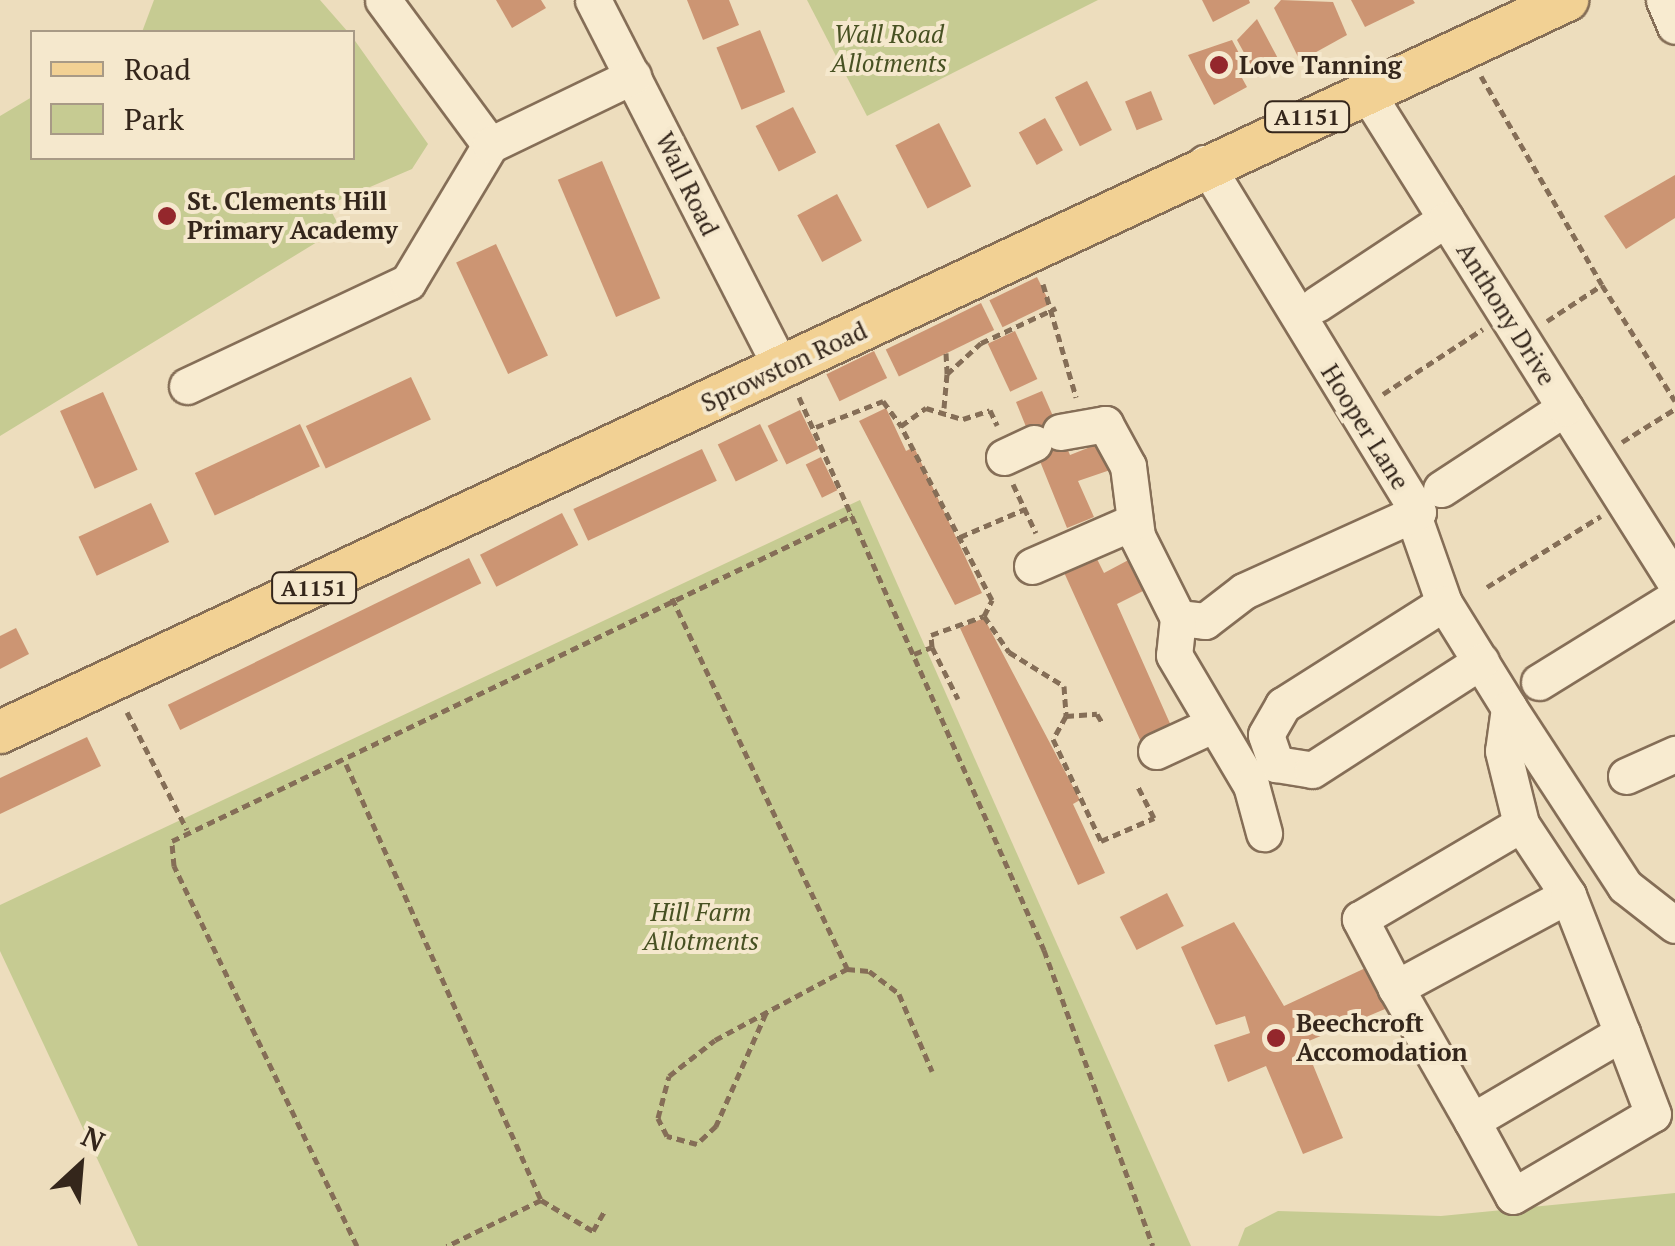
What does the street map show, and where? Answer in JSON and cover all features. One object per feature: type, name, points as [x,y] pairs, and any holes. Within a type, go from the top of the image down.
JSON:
[{"type":"main road","name":"Sprowston Road","points":[[0,732],[782,369],[1205,163],[1567,0]]},
{"type":"street","points":[[383,0],[490,145]]},
{"type":"street","name":"Wall Road","points":[[593,0],[782,369]]},
{"type":"street","points":[[1664,0],[1675,26]]},
{"type":"street","points":[[187,386],[408,282],[490,145],[633,76]]},
{"type":"street","name":"Anthony Drive","points":[[1365,90],[1675,582]]},
{"type":"street","name":"Hooper Lane","points":[[1178,618],[1205,621],[1244,591],[1412,516],[1356,411],[1205,163]]},
{"type":"street","name":"Anthony Drive","points":[[1317,304],[1446,219]]},
{"type":"street","name":"Anthony Drive","points":[[1440,489],[1566,408]]},
{"type":"street","points":[[1020,448],[1105,424],[1128,466],[1142,528],[1178,618],[1174,655],[1210,726],[1252,786],[1264,833]]},
{"type":"street","points":[[1412,516],[1444,603],[1510,708],[1626,886],[1675,925]]},
{"type":"street","points":[[1040,563],[1142,528]]},
{"type":"street","points":[[1540,682],[1675,598]]},
{"type":"street","points":[[1444,603],[1282,705],[1266,734],[1276,764],[1312,770],[1481,660]]},
{"type":"street","points":[[1510,708],[1502,751],[1522,824],[1568,895],[1653,1114],[1513,1196],[1360,919],[1522,824]]},
{"type":"street","points":[[1139,765],[1210,726]]},
{"type":"street","points":[[1626,776],[1675,754]]},
{"type":"street","points":[[1396,988],[1568,895]]},
{"type":"street","points":[[1472,1121],[1622,1033]]},
{"type":"path","points":[[1494,104],[1675,405],[1597,458]]},
{"type":"path","points":[[1027,252],[1056,308],[1071,379]]},
{"type":"path","points":[[1356,411],[1514,326],[1602,285]]},
{"type":"path","points":[[947,374],[981,343],[1056,308]]},
{"type":"path","points":[[944,408],[946,353]]},
{"type":"path","points":[[782,369],[816,427],[1044,950],[1153,1246]]},
{"type":"path","points":[[816,427],[883,402],[960,538],[992,600],[984,616],[931,635],[932,648],[958,698]]},
{"type":"path","points":[[900,426],[944,408]]},
{"type":"path","points":[[944,408],[963,419],[990,410],[1020,448],[1024,509],[1040,563]]},
{"type":"path","points":[[1487,587],[1624,501]]},
{"type":"path","points":[[960,538],[1024,509]]},
{"type":"path","points":[[357,1246],[174,866],[172,841],[187,830],[332,762],[346,764],[672,598],[853,515]]},
{"type":"path","points":[[672,598],[846,969]]},
{"type":"path","points":[[984,616],[1009,652],[1064,686],[1066,716],[1053,739],[1101,841],[1154,818],[1139,765]]},
{"type":"path","points":[[914,654],[932,648]]},
{"type":"path","points":[[112,682],[187,830]]},
{"type":"path","points":[[1066,716],[1096,714],[1103,724]]},
{"type":"path","points":[[346,764],[541,1200],[593,1231],[605,1210]]},
{"type":"path","points":[[766,1013],[716,1126],[697,1144],[667,1136],[658,1118],[669,1076],[766,1013],[846,969],[869,971],[899,994],[932,1071]]},
{"type":"path","points":[[446,1246],[541,1200]]},
{"type":"green space","points":[[154,0],[320,0],[346,30],[143,30]]},
{"type":"green space","name":"Wall Road Allotments","points":[[807,0],[1098,0],[867,116]]},
{"type":"green space","name":"St. Clements Hill Primary Academy","points":[[355,41],[428,144],[412,169],[328,205],[340,228],[0,436],[0,116],[30,98],[30,160],[355,160]]},
{"type":"green space","name":"Hill Farm Allotments","points":[[860,500],[1191,1246],[138,1246],[0,951],[0,905]]},
{"type":"green space","points":[[1675,1193],[1675,1246],[1238,1246],[1245,1228],[1278,1211],[1441,1216]]},
{"type":"building","points":[[496,0],[541,0],[546,8],[512,28]]},
{"type":"building","points":[[687,0],[729,0],[739,25],[703,40]]},
{"type":"building","points":[[1202,0],[1249,0],[1250,3],[1213,22]]},
{"type":"building","points":[[1281,0],[1333,2],[1347,35],[1300,61],[1274,8]]},
{"type":"building","points":[[1351,0],[1413,0],[1415,3],[1365,27]]},
{"type":"building","points":[[1257,19],[1282,66],[1258,78],[1237,40]]},
{"type":"building","points":[[760,30],[785,92],[742,110],[716,48]]},
{"type":"building","name":"Love Tanning","points":[[1232,40],[1250,74],[1242,78],[1247,87],[1214,105],[1188,55]]},
{"type":"building","points":[[1087,81],[1112,130],[1080,146],[1055,97]]},
{"type":"building","points":[[1151,91],[1163,120],[1137,130],[1125,101]]},
{"type":"building","points":[[793,107],[816,152],[779,172],[756,126]]},
{"type":"building","points":[[1045,118],[1063,150],[1037,165],[1019,133]]},
{"type":"building","points":[[939,123],[971,186],[928,209],[895,145]]},
{"type":"building","points":[[602,161],[660,298],[616,317],[558,180]]},
{"type":"building","points":[[1675,175],[1675,218],[1626,249],[1604,216]]},
{"type":"building","points":[[837,194],[862,241],[822,262],[797,215]]},
{"type":"building","points":[[496,244],[548,355],[508,374],[456,263]]},
{"type":"building","points":[[1037,277],[1050,304],[1003,327],[989,300]]},
{"type":"building","points":[[981,303],[994,330],[899,376],[886,349]]},
{"type":"building","points":[[1015,331],[1037,379],[1010,392],[988,344]]},
{"type":"building","points":[[874,351],[887,378],[840,401],[826,374]]},
{"type":"building","points":[[411,377],[431,420],[326,469],[306,426]]},
{"type":"building","points":[[1042,391],[1070,455],[1108,440],[1119,467],[1078,481],[1094,517],[1067,528],[1016,402]]},
{"type":"building","points":[[103,392],[138,470],[95,489],[60,411]]},
{"type":"building","points":[[886,408],[906,451],[914,447],[982,593],[955,605],[859,421]]},
{"type":"building","points":[[800,410],[819,449],[786,464],[768,426]]},
{"type":"building","points":[[300,424],[320,467],[215,516],[195,473]]},
{"type":"building","points":[[760,424],[778,461],[736,481],[718,445]]},
{"type":"building","points":[[702,449],[717,481],[588,541],[573,509]]},
{"type":"building","points":[[821,457],[837,490],[822,498],[806,464]]},
{"type":"building","points":[[151,503],[169,542],[97,576],[78,537]]},
{"type":"building","points":[[562,513],[578,545],[496,587],[480,555]]},
{"type":"building","points":[[1089,543],[1104,573],[1136,556],[1151,587],[1117,604],[1176,737],[1146,753],[1057,557]]},
{"type":"building","points":[[469,558],[481,583],[180,730],[168,705]]},
{"type":"building","points":[[984,618],[1080,800],[1073,804],[1105,873],[1078,885],[960,628]]},
{"type":"building","points":[[16,628],[29,654],[0,669],[0,636]]},
{"type":"building","points":[[87,737],[101,766],[0,814],[0,778]]},
{"type":"building","points":[[1167,893],[1184,926],[1137,950],[1120,917]]},
{"type":"building","name":"Beechcroft Accomodation","points":[[1234,922],[1284,1006],[1374,964],[1397,1004],[1304,1043],[1343,1138],[1303,1154],[1266,1066],[1228,1082],[1214,1045],[1250,1033],[1245,1016],[1216,1025],[1181,947]]},
{"type":"place","name":"Love Tanning","points":[[1219,65]]},
{"type":"place","name":"St. Clements Hill Primary Academy","points":[[167,216]]},
{"type":"place","name":"Beechcroft Accomodation","points":[[1276,1038]]}]
